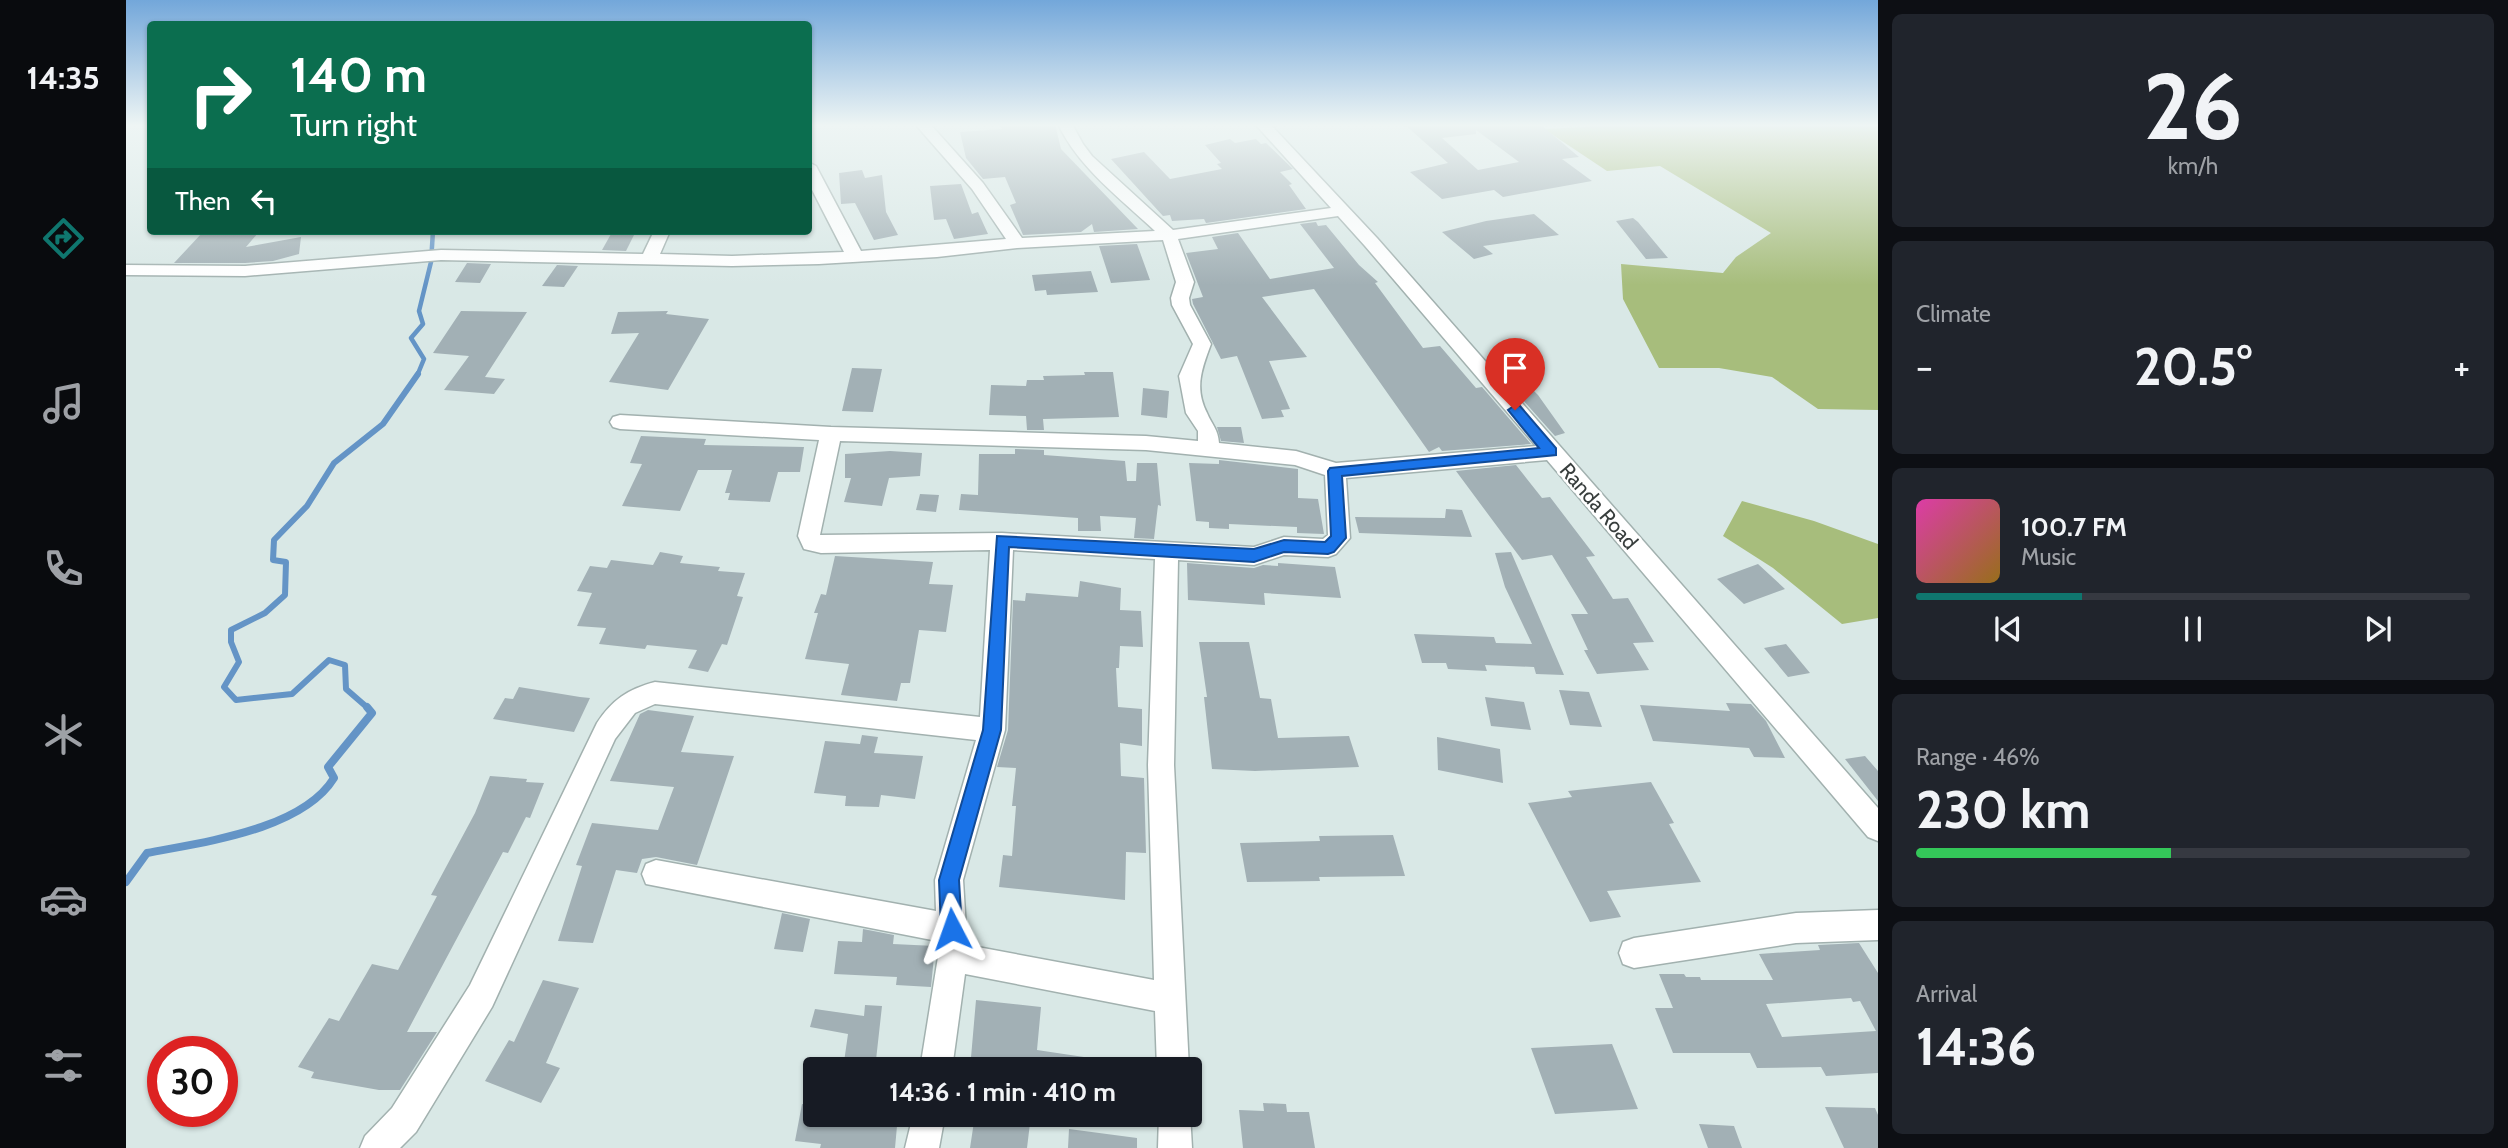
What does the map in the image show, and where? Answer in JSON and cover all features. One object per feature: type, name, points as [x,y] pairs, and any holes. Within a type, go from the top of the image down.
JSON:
[{"type":"street","points":[[812,178],[855,257]]},
{"type":"street","points":[[970,178],[1017,243]]},
{"type":"street","points":[[1107,178],[1169,235],[1185,282],[1181,305],[1202,344],[1189,376],[1196,413],[1208,430],[1209,449]]},
{"type":"street","name":"Randa Road","points":[[1311,178],[1878,828]]},
{"type":"street","points":[[126,270],[245,271],[441,255],[732,261],[855,257],[1017,243],[1169,235],[1342,211]]},
{"type":"street","points":[[649,259],[660,235]]},
{"type":"street","points":[[620,422],[831,434],[1146,443],[1296,458],[1335,471],[1551,452]]},
{"type":"street","points":[[831,434],[809,536],[812,542],[1002,541],[1254,555],[1284,546],[1332,547],[1339,538],[1335,471]]},
{"type":"street","points":[[938,1057],[952,943],[949,880],[992,730],[1002,541]]},
{"type":"street","points":[[1167,549],[1161,765],[1172,1057]]},
{"type":"street","points":[[377,1148],[404,1120],[481,996],[606,731],[619,709],[636,697],[655,694],[992,730]]},
{"type":"street","points":[[656,874],[952,943],[1170,998]]},
{"type":"street","points":[[1634,953],[1796,928],[1878,925]]},
{"type":"street","points":[[922,1148],[926,1127]]},
{"type":"street","points":[[1175,1127],[1175,1148]]},
{"type":"green space","points":[[1679,178],[1878,178],[1878,410],[1818,409],[1772,377],[1719,368],[1659,368],[1623,299],[1621,264],[1723,273],[1736,257],[1771,233]]},
{"type":"green space","points":[[1742,501],[1814,521],[1878,544],[1878,618],[1842,624],[1773,568],[1723,536]]},
{"type":"building","points":[[839,178],[882,178],[886,212],[898,235],[874,240],[855,203],[841,204]]},
{"type":"building","points":[[1005,178],[1089,178],[1138,229],[1094,232],[1092,224],[1081,232],[1023,235],[1010,205],[1016,203]]},
{"type":"building","points":[[1128,178],[1286,178],[1306,209],[1206,223],[1204,219],[1172,221],[1170,215],[1163,216]]},
{"type":"building","points":[[1417,178],[1587,178],[1592,181],[1503,197],[1494,190],[1442,199]]},
{"type":"building","points":[[961,184],[972,214],[978,212],[988,234],[954,239],[946,219],[934,220],[930,186]]},
{"type":"building","points":[[1534,214],[1559,235],[1483,246],[1493,254],[1474,259],[1442,232],[1486,221]]},
{"type":"building","points":[[1633,218],[1668,258],[1646,259],[1616,221]]},
{"type":"building","points":[[1316,222],[1318,226],[1326,225],[1359,265],[1378,282],[1375,283],[1423,348],[1440,346],[1476,388],[1482,387],[1531,444],[1442,451],[1439,447],[1429,452],[1314,289],[1262,297],[1307,357],[1269,361],[1290,409],[1281,410],[1284,417],[1262,419],[1237,356],[1221,359],[1193,304],[1192,299],[1203,297],[1186,253],[1218,249],[1212,237],[1238,233],[1270,279],[1334,268],[1300,224]]},
{"type":"building","points":[[200,235],[256,235],[246,247],[301,237],[299,254],[273,261],[174,263]]},
{"type":"building","points":[[610,235],[634,235],[626,251],[602,250]]},
{"type":"building","points":[[1137,244],[1150,280],[1111,283],[1099,246]]},
{"type":"building","points":[[467,263],[491,264],[480,283],[455,282]]},
{"type":"building","points":[[557,265],[578,266],[564,287],[542,286]]},
{"type":"building","points":[[1091,271],[1098,292],[1047,295],[1046,290],[1035,291],[1032,275]]},
{"type":"building","points":[[461,311],[527,312],[485,377],[505,379],[494,394],[444,390],[469,356],[433,353]]},
{"type":"building","points":[[668,311],[666,314],[709,319],[668,390],[609,382],[639,333],[611,334],[618,312]]},
{"type":"building","points":[[852,368],[882,369],[873,412],[842,411]]},
{"type":"building","points":[[1084,372],[1113,372],[1119,417],[1043,419],[1044,430],[1027,430],[1026,416],[989,415],[991,385],[1026,386],[1027,380],[1044,380],[1043,376],[1085,375]]},
{"type":"building","points":[[1522,379],[1538,395],[1565,433],[1555,436],[1507,382]]},
{"type":"building","points":[[1143,388],[1169,391],[1167,418],[1141,415]]},
{"type":"building","points":[[1217,427],[1241,427],[1244,443],[1221,441]]},
{"type":"building","points":[[641,436],[706,439],[704,445],[804,447],[800,472],[778,472],[770,502],[728,500],[730,493],[725,493],[732,470],[698,470],[680,511],[622,506],[642,464],[630,463]]},
{"type":"building","points":[[1015,449],[1044,450],[1044,455],[1125,461],[1127,481],[1136,481],[1137,463],[1157,463],[1161,506],[1158,505],[1154,539],[1134,538],[1136,518],[1100,516],[1101,531],[1078,531],[1078,518],[959,510],[961,494],[978,495],[979,454],[1015,454]]},
{"type":"building","points":[[890,451],[922,453],[920,476],[889,478],[882,506],[844,502],[851,478],[845,478],[845,454]]},
{"type":"building","points":[[1219,460],[1298,469],[1298,498],[1318,499],[1324,534],[1297,533],[1297,527],[1229,524],[1229,529],[1209,528],[1209,522],[1196,521],[1189,463],[1219,464]]},
{"type":"building","points":[[1516,465],[1542,498],[1550,497],[1595,556],[1586,557],[1613,599],[1628,598],[1654,642],[1633,643],[1649,670],[1597,674],[1584,650],[1588,650],[1571,614],[1588,614],[1552,555],[1522,560],[1456,471]]},
{"type":"building","points":[[920,494],[939,495],[936,512],[916,510]]},
{"type":"building","points":[[1446,509],[1462,510],[1472,537],[1359,533],[1355,517],[1445,518]]},
{"type":"building","points":[[660,552],[683,556],[680,563],[720,567],[718,571],[745,573],[737,596],[743,597],[727,645],[722,644],[708,672],[688,668],[697,650],[647,645],[645,649],[599,644],[606,628],[577,626],[592,593],[577,591],[590,566],[607,568],[611,560],[653,565]]},
{"type":"building","points":[[1511,552],[1564,675],[1536,674],[1534,667],[1485,665],[1487,671],[1448,669],[1446,663],[1422,663],[1414,634],[1494,637],[1496,643],[1532,644],[1505,587],[1495,553]]},
{"type":"building","points":[[835,556],[933,562],[929,584],[953,585],[946,632],[919,630],[910,683],[901,683],[897,701],[841,695],[849,664],[805,659],[818,613],[814,613],[821,594],[826,595]]},
{"type":"building","points":[[1187,563],[1254,568],[1263,565],[1278,566],[1278,563],[1335,567],[1341,598],[1264,593],[1265,605],[1188,600]]},
{"type":"building","points":[[1758,564],[1785,589],[1744,604],[1717,579]]},
{"type":"building","points":[[1080,581],[1121,588],[1120,610],[1141,611],[1143,647],[1120,646],[1119,668],[1116,668],[1118,707],[1142,709],[1142,746],[1120,743],[1121,776],[1144,778],[1146,853],[1126,852],[1125,900],[999,887],[1003,855],[1012,856],[1016,806],[1012,806],[1016,768],[997,767],[1008,730],[1013,600],[1025,601],[1026,593],[1078,597]]},
{"type":"building","points":[[1199,642],[1249,642],[1260,698],[1271,699],[1278,738],[1349,736],[1359,767],[1255,771],[1212,769],[1204,697],[1207,697]]},
{"type":"building","points":[[1786,644],[1810,673],[1788,677],[1764,648]]},
{"type":"building","points":[[519,687],[590,698],[574,732],[493,719],[505,698],[513,699]]},
{"type":"building","points":[[1559,690],[1589,692],[1602,727],[1570,725]]},
{"type":"building","points":[[1485,697],[1524,702],[1531,730],[1491,726]]},
{"type":"building","points":[[1726,703],[1751,704],[1766,721],[1785,758],[1754,757],[1749,748],[1653,741],[1640,705],[1730,711]]},
{"type":"building","points":[[648,710],[694,716],[681,752],[734,756],[697,865],[656,857],[642,859],[637,873],[616,870],[593,943],[558,941],[582,866],[576,865],[592,823],[658,830],[674,787],[610,781],[640,714]]},
{"type":"building","points":[[862,735],[878,737],[874,753],[923,756],[915,799],[881,795],[879,807],[845,806],[846,796],[814,793],[825,741],[860,744]]},
{"type":"building","points":[[1437,737],[1500,749],[1503,783],[1438,770]]},
{"type":"building","points":[[1865,756],[1878,771],[1878,801],[1845,759]]},
{"type":"building","points":[[490,776],[544,783],[530,818],[526,817],[508,853],[503,852],[407,1032],[437,1032],[400,1090],[379,1090],[311,1078],[314,1072],[298,1067],[329,1018],[339,1021],[372,964],[398,970],[437,896],[431,895],[475,813]]},
{"type":"building","points":[[1651,782],[1674,823],[1669,824],[1701,882],[1607,891],[1621,917],[1590,922],[1528,803],[1572,797],[1568,791]]},
{"type":"building","points":[[1393,835],[1405,876],[1319,877],[1320,881],[1247,882],[1240,843],[1320,841],[1319,836]]},
{"type":"building","points":[[782,913],[810,919],[803,952],[774,949]]},
{"type":"building","points":[[863,929],[894,935],[893,944],[935,946],[931,987],[896,985],[897,977],[834,974],[838,941],[862,942]]},
{"type":"building","points":[[1859,943],[1878,973],[1878,1073],[1826,1076],[1821,1067],[1757,1068],[1750,1053],[1673,1053],[1655,1008],[1673,1008],[1659,974],[1684,974],[1686,977],[1700,977],[1701,980],[1773,980],[1759,954],[1820,950],[1818,945]],"holes":[[[1851,998],[1853,1002],[1860,1001],[1876,1031],[1782,1037],[1766,1004]]]},
{"type":"building","points":[[543,980],[579,988],[546,1063],[560,1068],[541,1103],[485,1081],[509,1040],[514,1042]]},
{"type":"building","points":[[976,1000],[1041,1007],[1037,1050],[1084,1057],[971,1057]]},
{"type":"building","points":[[865,1005],[882,1006],[876,1057],[845,1057],[848,1034],[810,1027],[815,1009],[864,1016]]},
{"type":"building","points":[[1612,1044],[1638,1109],[1555,1114],[1531,1048]]},
{"type":"building","points":[[1263,1103],[1286,1104],[1287,1112],[1309,1112],[1315,1148],[1243,1148],[1239,1110],[1264,1111]]},
{"type":"building","points":[[802,1104],[803,1127],[897,1127],[895,1148],[820,1148],[821,1144],[795,1141]]},
{"type":"building","points":[[1825,1107],[1875,1108],[1878,1115],[1878,1148],[1844,1148]]},
{"type":"building","points":[[1699,1124],[1734,1126],[1742,1148],[1708,1148]]},
{"type":"building","points":[[973,1127],[1030,1127],[1027,1148],[970,1148]]},
{"type":"building","points":[[1069,1129],[1137,1138],[1137,1148],[1068,1148]]},
{"type":"waterway","points":[[418,375],[424,359],[411,338],[423,324],[419,311],[431,262],[433,235]]},
{"type":"waterway","points":[[368,708],[346,689],[345,665],[329,660],[292,694],[236,700],[224,687],[239,662],[231,642],[231,630],[265,613],[285,595],[286,562],[273,560],[274,540],[307,506],[334,463],[383,424],[418,375]]},
{"type":"waterway","points":[[126,882],[147,853],[250,831],[276,822],[319,796],[334,778],[328,767],[372,713],[368,708]]},
{"type":"route","points":[[952,929],[949,880],[992,730],[1002,541],[1254,555],[1284,546],[1332,547],[1339,538],[1335,471],[1551,452],[1515,410]]}]
